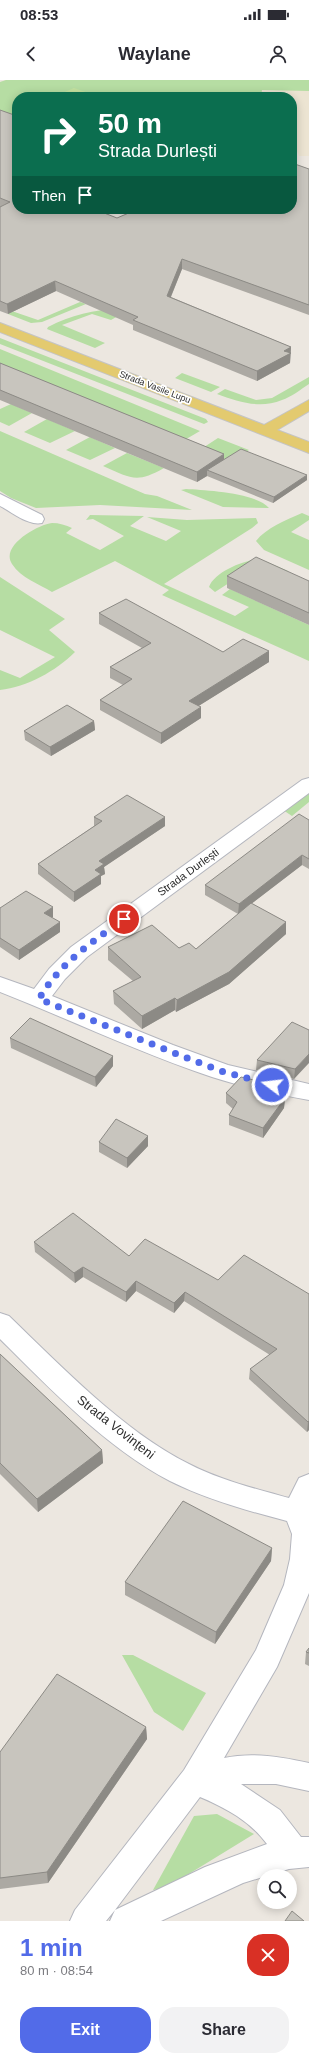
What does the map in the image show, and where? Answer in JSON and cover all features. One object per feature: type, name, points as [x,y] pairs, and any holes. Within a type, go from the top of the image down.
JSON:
[{"type":"main road","name":"Strada Vasile Lupu","points":[[0,326],[309,448]]},
{"type":"main road","points":[[266,430],[309,405]]},
{"type":"street","points":[[0,499],[36,519]]},
{"type":"street","name":"Strada Durlești","points":[[39,999],[48,984],[60,970],[80,952],[309,784]]},
{"type":"street","points":[[0,984],[149,1044],[221,1071],[309,1092]]},
{"type":"street","name":"Strada Vovințeni","points":[[0,1323],[71,1392],[144,1452],[180,1473],[244,1498],[304,1499]]},
{"type":"street","points":[[86,1921],[195,1780],[267,1658],[298,1585],[304,1559],[306,1534],[304,1499]]},
{"type":"street","points":[[195,1780],[236,1770],[276,1770],[309,1777]]},
{"type":"street","points":[[126,1921],[228,1873],[301,1852],[269,1821],[235,1797],[195,1780]]},
{"type":"shaded area","points":[[6,80],[309,80],[309,156],[299,156],[297,151],[297,92],[12,93],[0,82]]},
{"type":"green space","points":[[6,80],[309,80],[309,91],[12,92],[12,123],[0,119],[0,82]]},
{"type":"green space","points":[[74,88],[86,92],[65,92]]},
{"type":"green space","points":[[80,302],[86,304],[42,322],[31,323],[8,314],[9,313],[0,307],[38,320]]},
{"type":"green space","points":[[120,308],[127,311],[111,320],[92,314],[62,325],[105,343],[95,348],[47,329],[48,327],[74,316],[101,310]]},
{"type":"green space","points":[[0,338],[206,419],[208,422],[204,424],[0,344]]},
{"type":"green space","points":[[0,349],[200,431],[176,445],[0,372]]},
{"type":"green space","points":[[182,373],[220,387],[211,392],[175,378]]},
{"type":"green space","points":[[309,377],[309,384],[289,397],[274,403],[257,404],[241,402],[217,394],[225,389],[256,400],[272,398]]},
{"type":"green space","points":[[11,404],[32,413],[9,426],[0,422],[0,409]]},
{"type":"green space","points":[[47,419],[75,431],[50,443],[24,432]]},
{"type":"green space","points":[[0,431],[145,494],[157,496],[192,510],[100,505],[36,508],[11,498],[0,491]]},
{"type":"green space","points":[[90,437],[115,448],[90,460],[66,450]]},
{"type":"green space","points":[[218,438],[249,450],[224,465],[195,453]]},
{"type":"green space","points":[[127,453],[164,468],[147,476],[134,478],[120,474],[103,466]]},
{"type":"green space","points":[[186,489],[230,493],[254,499],[263,503],[269,508],[223,507],[181,490]]},
{"type":"green space","points":[[302,513],[309,516],[309,520],[291,532],[309,540],[309,570],[264,550],[256,541],[271,528]]},
{"type":"green space","points":[[90,515],[144,516],[130,526],[166,541],[181,531],[147,517],[187,520],[256,518],[258,523],[252,528],[164,584],[235,616],[249,607],[222,595],[230,589],[309,625],[309,661],[162,595],[169,590],[115,561],[52,592],[25,577],[12,564],[10,557],[11,550],[15,544],[30,532],[52,523],[62,524],[72,528],[66,533],[100,550],[124,536],[93,519],[86,520]]},
{"type":"green space","points":[[255,560],[267,562],[288,571],[277,579],[254,567],[215,592],[209,587],[216,577],[222,573],[236,565]]},
{"type":"green space","points":[[0,577],[65,619],[49,630],[75,652],[59,666],[31,682],[0,690],[0,670],[20,678],[55,657],[0,630]]},
{"type":"green space","points":[[309,790],[309,802],[292,816],[283,810]]},
{"type":"green space","points":[[122,1655],[133,1655],[206,1693],[183,1731],[154,1712]]},
{"type":"green space","points":[[217,1814],[254,1834],[166,1888],[153,1890],[194,1816]]},
{"type":"building","points":[[0,110],[12,114],[12,214],[107,214],[117,218],[126,214],[297,214],[297,165],[309,169],[309,305],[182,259],[167,296],[291,347],[284,351],[291,353],[257,371],[133,320],[138,317],[55,281],[7,304],[0,301],[0,207],[10,202],[0,198]]},
{"type":"building","points":[[0,363],[224,454],[197,472],[0,390]]},
{"type":"building","points":[[241,449],[307,475],[274,497],[207,470]]},
{"type":"building","points":[[256,557],[309,581],[309,613],[227,576]]},
{"type":"building","points":[[126,599],[223,652],[243,639],[269,651],[189,701],[201,707],[161,733],[100,700],[132,679],[110,667],[151,643],[99,613]]},
{"type":"building","points":[[67,705],[94,721],[50,747],[24,731]]},
{"type":"building","points":[[127,795],[165,817],[99,861],[104,864],[95,870],[101,874],[74,892],[38,864],[102,821],[94,817]]},
{"type":"building","points":[[299,814],[309,820],[309,859],[302,855],[239,904],[205,885]]},
{"type":"building","points":[[26,891],[53,907],[44,913],[60,922],[19,950],[0,938],[0,908]]},
{"type":"building","points":[[251,903],[286,922],[229,972],[177,1000],[175,998],[142,1016],[113,991],[141,977],[108,947],[152,925],[179,948],[189,943],[196,949]]},
{"type":"building","points":[[30,1018],[113,1056],[95,1077],[10,1038]]},
{"type":"building","points":[[292,1022],[309,1030],[309,1054],[295,1069],[257,1060]]},
{"type":"building","points":[[241,1077],[280,1086],[273,1093],[285,1098],[263,1128],[229,1115],[237,1102],[226,1093]]},
{"type":"building","points":[[116,1119],[148,1136],[127,1158],[99,1142]]},
{"type":"building","points":[[73,1213],[129,1256],[145,1239],[218,1280],[244,1255],[309,1294],[309,1421],[308,1422],[250,1369],[277,1349],[185,1292],[174,1303],[136,1281],[126,1292],[83,1267],[74,1273],[34,1242]]},
{"type":"building","points":[[0,1354],[102,1450],[37,1499],[0,1463]]},
{"type":"building","points":[[183,1501],[272,1548],[216,1632],[125,1582]]},
{"type":"building","points":[[57,1674],[146,1727],[47,1872],[0,1878],[0,1752]]},
{"type":"building","points":[[292,1911],[304,1921],[285,1921]]},
{"type":"route","points":[[124,919],[80,952],[60,970],[48,984],[39,999],[149,1044],[221,1071],[272,1085]]}]
